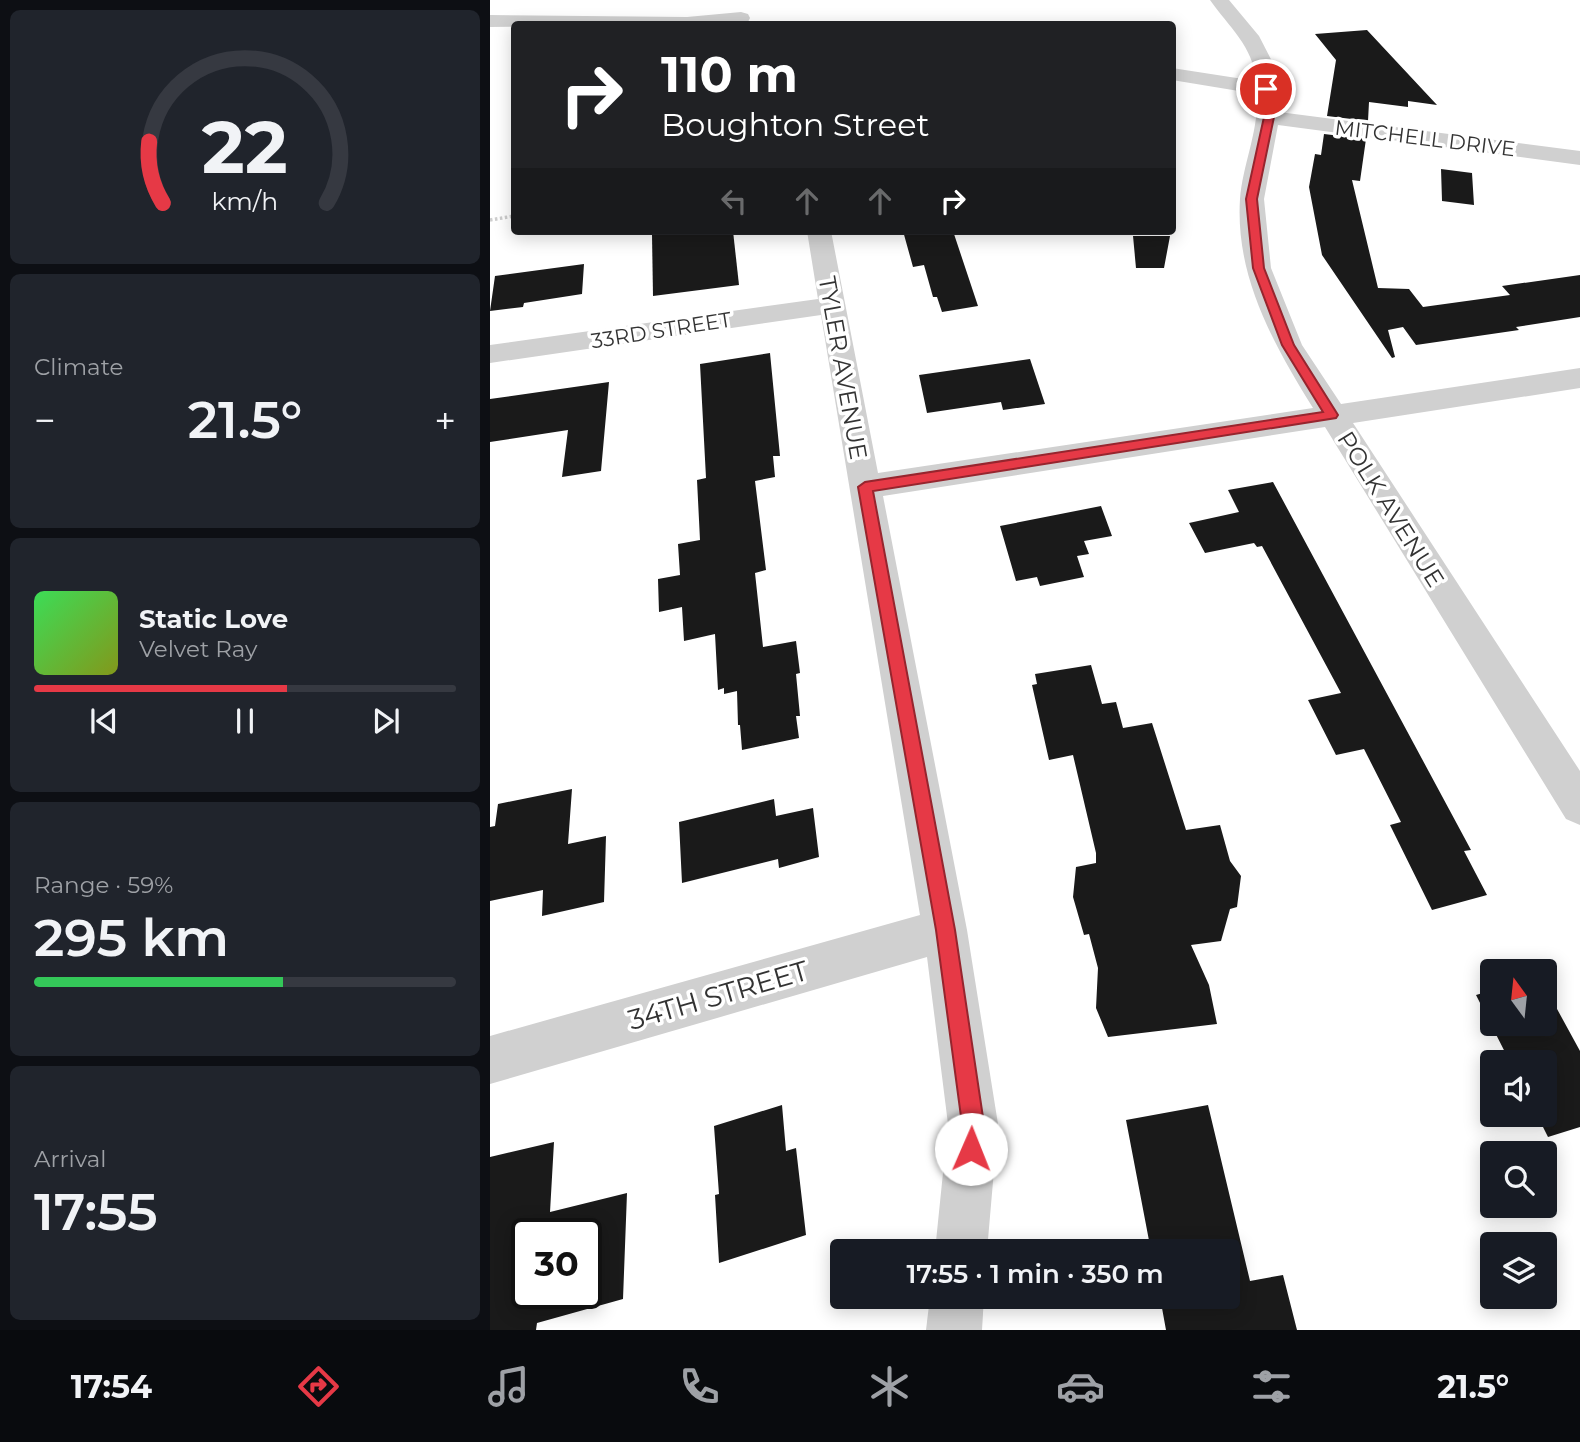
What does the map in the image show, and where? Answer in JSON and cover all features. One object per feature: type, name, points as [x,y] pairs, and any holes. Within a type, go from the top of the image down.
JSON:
[{"type":"street","points":[[719,0],[746,21]]},
{"type":"street","name":"POLK AVENUE","points":[[1219,0],[1252,40],[1265,66],[1268,103],[1252,199],[1258,268],[1288,345],[1580,806]]},
{"type":"street","points":[[490,22],[511,22]]},
{"type":"street","name":"MITCHELL DRIVE","points":[[1176,75],[1268,103],[1580,158]]},
{"type":"street","name":"TYLER AVENUE","points":[[820,235],[945,930],[973,1124],[962,1239]]},
{"type":"street","name":"33RD STREET","points":[[490,354],[832,304]]},
{"type":"street","points":[[865,487],[1580,378]]},
{"type":"street","name":"34TH STREET","points":[[490,1060],[945,930]]},
{"type":"street","points":[[954,1330],[956,1309]]},
{"type":"path","points":[[490,220],[511,216]]},
{"type":"building","points":[[1367,30],[1437,105],[1408,101],[1408,107],[1369,102],[1368,121],[1327,116],[1336,60],[1315,34]]},
{"type":"building","points":[[1324,134],[1366,139],[1360,181],[1352,180],[1378,288],[1409,289],[1423,307],[1510,295],[1502,286],[1580,275],[1580,317],[1516,327],[1519,330],[1416,345],[1403,327],[1388,330],[1395,357],[1392,358],[1322,255],[1309,187],[1315,154],[1321,155]]},
{"type":"building","points":[[1441,169],[1472,173],[1474,205],[1442,201]]},
{"type":"building","points":[[652,235],[733,235],[739,285],[653,296]]},
{"type":"building","points":[[904,235],[954,235],[978,306],[942,312],[937,297],[933,297],[924,265],[913,267]]},
{"type":"building","points":[[1133,236],[1170,236],[1164,268],[1136,268]]},
{"type":"building","points":[[584,264],[582,294],[490,311],[495,276]]},
{"type":"building","points":[[770,353],[780,456],[773,456],[775,477],[755,481],[766,570],[755,573],[763,647],[796,641],[800,673],[796,674],[799,738],[742,750],[737,691],[724,694],[724,688],[718,690],[715,634],[684,641],[682,607],[659,612],[658,579],[680,575],[678,544],[700,540],[697,480],[706,478],[700,364]]},
{"type":"building","points":[[1030,359],[1045,404],[1003,410],[1001,402],[927,413],[919,375]]},
{"type":"building","points":[[609,382],[601,471],[562,477],[568,430],[490,442],[490,399]]},
{"type":"building","points":[[1273,482],[1471,850],[1464,851],[1487,895],[1432,910],[1390,825],[1401,822],[1364,749],[1336,755],[1308,700],[1341,693],[1262,546],[1257,547],[1254,543],[1205,553],[1189,523],[1239,512],[1228,490]]},
{"type":"building","points":[[1101,506],[1112,536],[1084,541],[1089,554],[1077,556],[1084,577],[1040,586],[1037,577],[1016,581],[1000,526]]},
{"type":"building","points":[[1091,665],[1102,704],[1116,702],[1123,728],[1152,723],[1186,830],[1220,825],[1230,861],[1241,876],[1237,907],[1230,909],[1221,941],[1191,945],[1209,985],[1217,1024],[1108,1037],[1096,1008],[1098,968],[1089,934],[1084,935],[1073,897],[1076,867],[1096,863],[1096,853],[1073,755],[1049,760],[1032,685],[1037,684],[1035,674]]},
{"type":"building","points":[[572,789],[568,844],[606,836],[604,902],[542,916],[543,890],[490,901],[490,827],[495,826],[498,804]]},
{"type":"building","points":[[774,799],[776,816],[813,808],[819,857],[779,868],[778,859],[682,883],[679,822]]},
{"type":"building","points":[[1558,1011],[1580,1051],[1580,1127],[1548,1137],[1543,1127],[1557,1127],[1557,1050],[1504,1050],[1497,1036],[1558,1036]]},
{"type":"building","points":[[782,1105],[786,1151],[796,1148],[806,1235],[719,1263],[715,1195],[719,1194],[714,1126]]},
{"type":"building","points":[[1208,1105],[1240,1239],[1149,1239],[1126,1120]]},
{"type":"building","points":[[554,1142],[550,1212],[627,1193],[623,1299],[602,1305],[602,1218],[511,1218],[511,1309],[587,1309],[537,1323],[536,1330],[490,1330],[490,1157]]},
{"type":"building","points":[[1240,1239],[1250,1281],[1283,1275],[1297,1330],[1166,1330],[1162,1309],[1240,1309]]},
{"type":"route","points":[[971,1149],[973,1124],[945,930],[865,487],[1332,415],[1288,345],[1258,268],[1252,199],[1269,117],[1266,89]]}]
